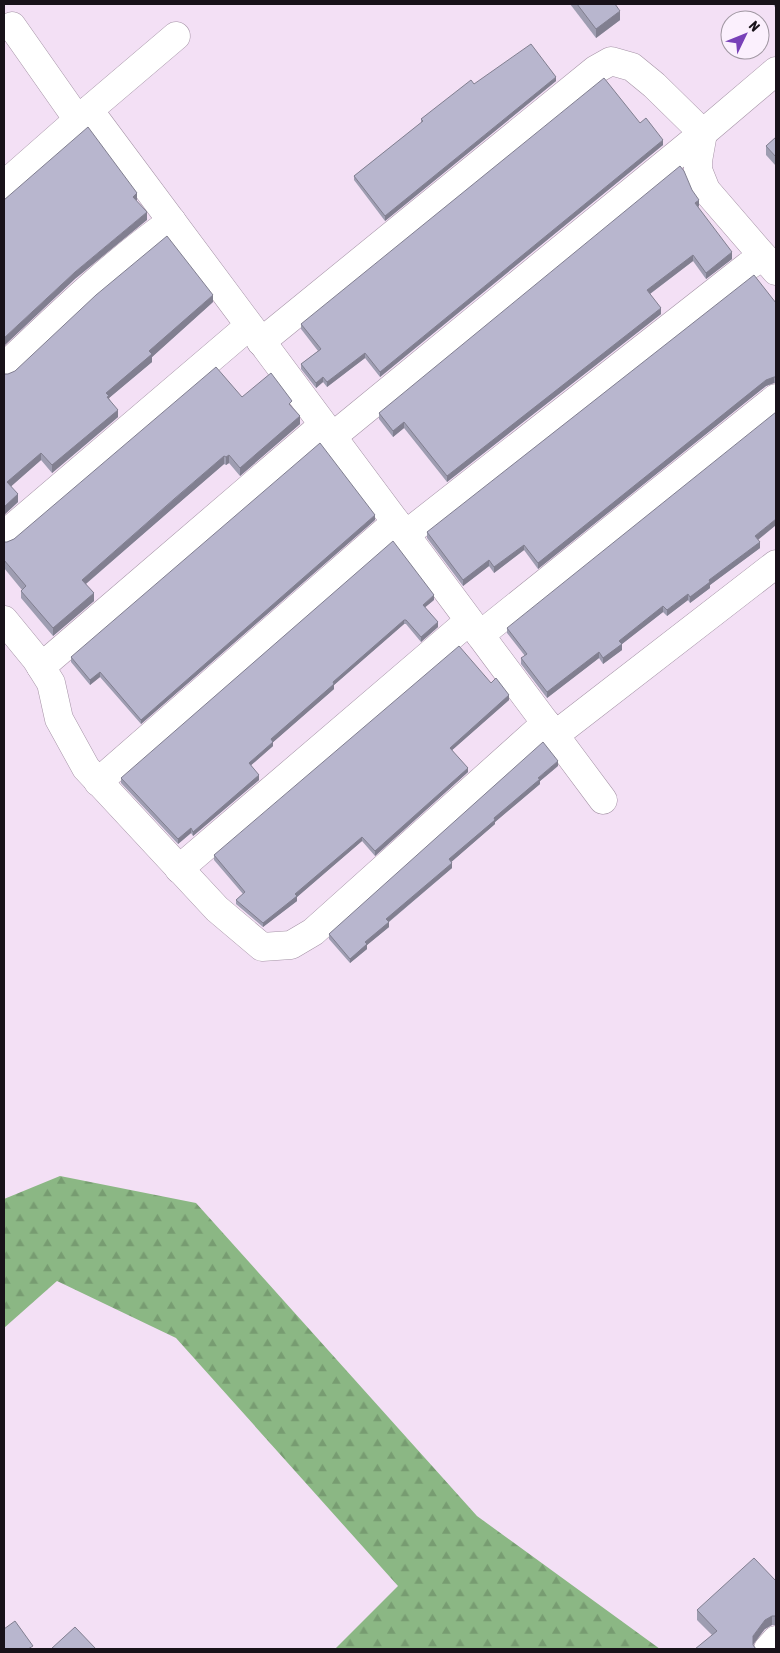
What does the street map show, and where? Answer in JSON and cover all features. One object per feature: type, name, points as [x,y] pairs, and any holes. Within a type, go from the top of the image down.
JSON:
[{"type":"street","points":[[12,26],[172,221],[604,800]]},
{"type":"street","points":[[4,185],[176,36]]},
{"type":"street","points":[[4,535],[255,334],[596,70],[611,61],[632,67],[654,84],[703,133]]},
{"type":"street","points":[[41,667],[328,431],[703,133],[776,71]]},
{"type":"street","points":[[703,133],[698,170],[706,190],[770,264]]},
{"type":"street","points":[[4,367],[76,298],[150,236],[172,221]]},
{"type":"street","points":[[98,782],[400,528],[748,266],[770,264]]},
{"type":"street","points":[[179,869],[475,628],[776,398]]},
{"type":"street","points":[[4,620],[41,667],[50,683],[59,719],[86,768],[98,782],[217,909],[262,947],[291,945],[312,932],[550,729],[776,564]]},
{"type":"street","points":[[768,1649],[776,1640]]},
{"type":"green space","points":[[60,1176],[196,1203],[477,1516],[660,1649],[335,1649],[398,1586],[176,1338],[57,1281],[4,1328],[4,1199]]},
{"type":"building","points":[[577,4],[615,4],[620,11],[596,29]]},
{"type":"building","points":[[531,44],[556,77],[385,216],[354,176],[423,121],[421,119],[471,80],[474,84]]},
{"type":"building","points":[[604,78],[640,123],[646,118],[663,140],[380,372],[365,353],[327,382],[323,377],[316,383],[301,364],[321,349],[301,324]]},
{"type":"building","points":[[88,127],[137,193],[133,197],[147,212],[75,272],[4,338],[4,200]]},
{"type":"building","points":[[776,137],[776,157],[766,146]]},
{"type":"building","points":[[680,166],[699,200],[695,203],[732,252],[706,273],[693,255],[647,290],[661,308],[447,476],[404,422],[393,431],[379,413]]},
{"type":"building","points":[[167,236],[213,295],[149,351],[152,354],[106,393],[118,410],[52,465],[41,453],[7,482],[18,494],[4,507],[4,374],[15,371],[96,295]]},
{"type":"building","points":[[754,275],[776,303],[776,377],[766,380],[538,563],[524,545],[494,567],[489,560],[463,580],[427,532]]},
{"type":"building","points":[[216,367],[242,397],[271,373],[292,401],[289,404],[300,416],[240,468],[229,455],[224,456],[82,580],[94,593],[53,628],[21,591],[26,586],[4,560],[4,542],[14,539]]},
{"type":"building","points":[[776,412],[776,519],[755,536],[760,542],[709,580],[710,582],[690,597],[688,594],[667,610],[663,606],[619,641],[622,644],[603,658],[599,652],[547,692],[521,658],[527,654],[507,628]]},
{"type":"building","points":[[320,443],[375,515],[141,720],[100,672],[90,680],[71,657]]},
{"type":"building","points":[[393,541],[434,595],[423,605],[438,622],[421,637],[404,620],[271,739],[273,742],[249,763],[259,775],[193,832],[191,828],[178,839],[121,778]]},
{"type":"building","points":[[459,646],[491,683],[496,678],[509,695],[450,748],[468,768],[375,851],[362,837],[295,894],[297,896],[263,923],[236,900],[245,892],[214,855]]},
{"type":"building","points":[[543,742],[558,761],[494,818],[495,820],[449,859],[452,863],[386,919],[389,922],[365,942],[367,944],[350,959],[329,934]]},
{"type":"building","points":[[754,1558],[776,1581],[776,1616],[765,1620],[753,1636],[753,1645],[756,1649],[695,1649],[717,1631],[697,1610]]},
{"type":"building","points":[[15,1621],[33,1646],[28,1649],[4,1649],[4,1629]]},
{"type":"building","points":[[75,1627],[96,1649],[51,1649]]}]
